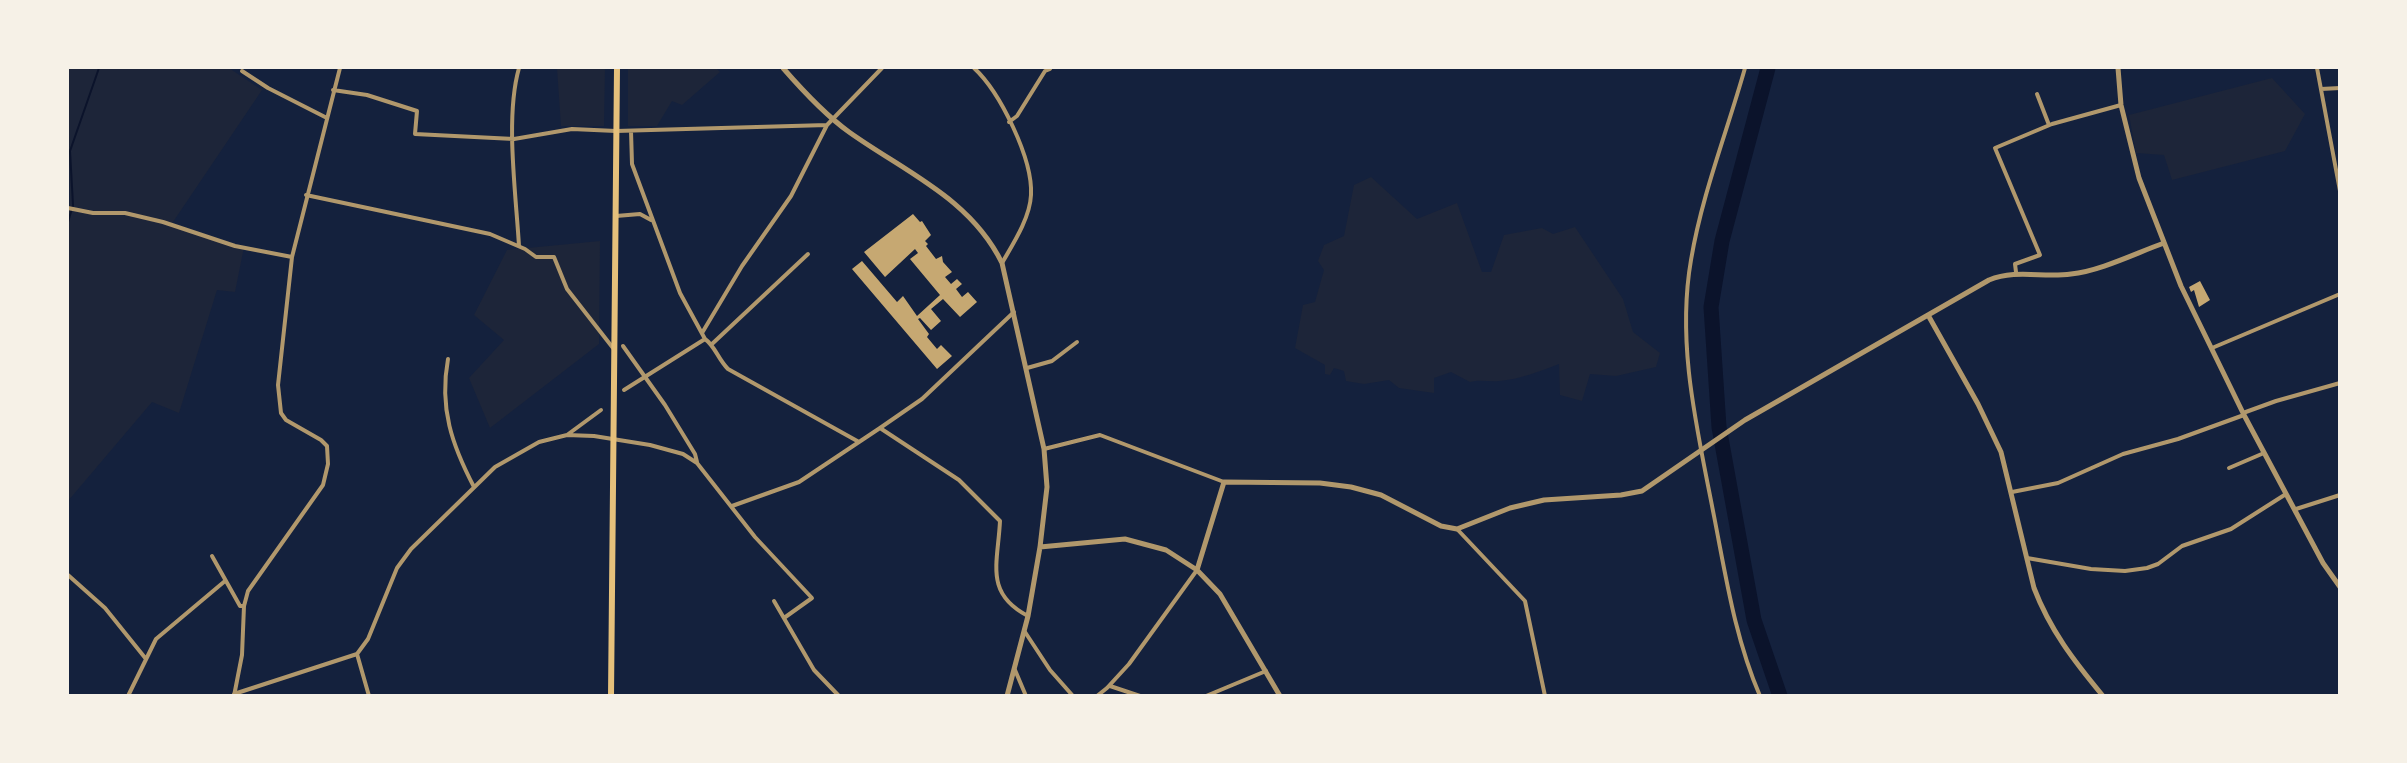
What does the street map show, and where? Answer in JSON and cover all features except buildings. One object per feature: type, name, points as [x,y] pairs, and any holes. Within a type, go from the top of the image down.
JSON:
[{"type":"main road","points":[[611,696],[617,68]]},
{"type":"street","points":[[340,68],[292,257],[278,386],[279,405],[286,420],[321,440],[327,446],[328,464],[323,485],[266,562],[248,591],[244,606],[242,655],[234,695],[357,654],[368,639],[396,568],[411,549],[495,467],[515,455],[551,437],[567,435],[669,449],[697,463]]},
{"type":"street","points":[[519,68],[514,139],[519,246]]},
{"type":"street","points":[[783,68],[833,119],[962,207],[988,238],[1002,262],[1044,449],[1047,487],[1040,547],[1028,616],[1007,696]]},
{"type":"street","points":[[702,334],[742,266],[791,196],[827,125],[882,68]]},
{"type":"street","points":[[976,68],[1022,145],[1031,196],[1023,222],[1002,262]]},
{"type":"street","points":[[1745,68],[1700,215],[1686,303],[1687,353],[1730,607],[1760,696]]},
{"type":"street","points":[[2118,68],[2121,105],[2139,178],[2181,286],[2264,453],[2324,563],[2340,587]]},
{"type":"street","points":[[2317,68],[2340,191]]},
{"type":"street","points":[[1009,122],[1017,116],[1045,71],[1050,69]]},
{"type":"street","points":[[242,71],[268,88],[326,117]]},
{"type":"street","points":[[2321,89],[2340,88]]},
{"type":"street","points":[[333,90],[367,95],[417,111],[415,135],[514,139],[572,129],[631,131],[827,125]]},
{"type":"street","points":[[2037,94],[2049,125]]},
{"type":"street","points":[[2016,272],[2015,264],[2040,255],[1995,148],[2049,125],[2121,105]]},
{"type":"street","points":[[631,131],[632,164],[652,220],[680,293],[705,339],[712,344],[717,358],[728,369],[859,442]]},
{"type":"street","points":[[306,195],[490,234],[519,246],[536,257],[554,257],[567,289],[613,348]]},
{"type":"street","points":[[71,209],[93,213],[124,213],[162,222],[235,246],[292,257]]},
{"type":"street","points":[[615,216],[640,214],[652,220]]},
{"type":"street","points":[[1044,449],[1100,435],[1224,482],[1320,483],[1351,487],[1381,495],[1441,526],[1457,529],[1510,508],[1544,500],[1621,495],[1642,491],[1702,452],[1745,420],[1989,280],[2016,272],[2047,276],[2074,274],[2164,243]]},
{"type":"street","points":[[712,344],[808,254]]},
{"type":"street","points":[[2212,348],[2340,294]]},
{"type":"street","points":[[732,506],[799,482],[880,428],[929,393],[1014,311]]},
{"type":"street","points":[[1928,315],[1992,430],[2012,492],[2034,588],[2056,637],[2103,696]]},
{"type":"street","points":[[624,390],[705,339]]},
{"type":"street","points":[[1027,368],[1052,362],[1077,342]]},
{"type":"street","points":[[623,346],[680,428],[697,463],[755,537],[812,598],[784,618]]},
{"type":"street","points":[[448,359],[444,400],[447,422],[452,441],[474,487]]},
{"type":"street","points":[[2012,492],[2058,483],[2123,454],[2178,439],[2276,401],[2340,383]]},
{"type":"street","points":[[567,435],[601,410]]},
{"type":"street","points":[[880,428],[959,480],[1000,521],[997,583],[1010,606],[1028,616]]},
{"type":"street","points":[[2229,468],[2264,453]]},
{"type":"street","points":[[1097,696],[1110,686],[1129,664],[1197,570],[1224,482]]},
{"type":"street","points":[[2027,558],[2091,569],[2125,571],[2147,568],[2158,564],[2181,546],[2231,529],[2286,494]]},
{"type":"street","points":[[2296,509],[2340,495]]},
{"type":"street","points":[[1457,529],[1526,601],[1545,696]]},
{"type":"street","points":[[1040,547],[1125,539],[1166,550],[1197,570],[1220,594],[1280,696]]},
{"type":"street","points":[[212,556],[240,606],[244,606]]},
{"type":"street","points":[[68,575],[105,608],[146,659]]},
{"type":"street","points":[[128,696],[156,639],[225,581]]},
{"type":"street","points":[[774,601],[814,670],[839,696]]},
{"type":"street","points":[[1024,631],[1050,670],[1073,696]]},
{"type":"street","points":[[357,654],[369,696]]},
{"type":"street","points":[[1015,670],[1026,696]]},
{"type":"street","points":[[1206,696],[1266,671]]},
{"type":"street","points":[[1110,686],[1140,696]]},
{"type":"shaded area","points":[[68,68],[229,68],[262,90],[171,225],[244,247],[235,292],[217,290],[179,413],[152,402],[68,501],[68,212],[70,205]]},
{"type":"shaded area","points":[[557,68],[605,68],[604,126],[561,126]]},
{"type":"shaded area","points":[[628,68],[716,68],[720,72],[682,105],[672,101],[657,126],[628,126]]},
{"type":"shaded area","points":[[2272,78],[2305,114],[2285,151],[2172,180],[2164,155],[2136,153],[2129,115]]},
{"type":"shaded area","points":[[1371,177],[1417,219],[1457,203],[1482,272],[1491,272],[1504,235],[1542,228],[1553,234],[1575,227],[1623,299],[1633,332],[1660,353],[1656,367],[1616,376],[1590,374],[1582,401],[1560,395],[1559,364],[1522,377],[1499,381],[1470,382],[1451,372],[1434,378],[1434,393],[1399,388],[1389,380],[1364,384],[1346,381],[1344,371],[1334,368],[1330,375],[1325,374],[1325,365],[1295,348],[1303,305],[1315,302],[1324,270],[1318,261],[1324,245],[1344,236],[1354,185]]},
{"type":"shaded area","points":[[600,241],[599,344],[490,428],[469,378],[504,340],[474,315],[507,250]]},
{"type":"waterway","points":[[68,222],[73,205],[70,151],[99,68]]},
{"type":"waterway","points":[[1768,68],[1722,241],[1711,307],[1719,427],[1754,620],[1780,696]]}]
